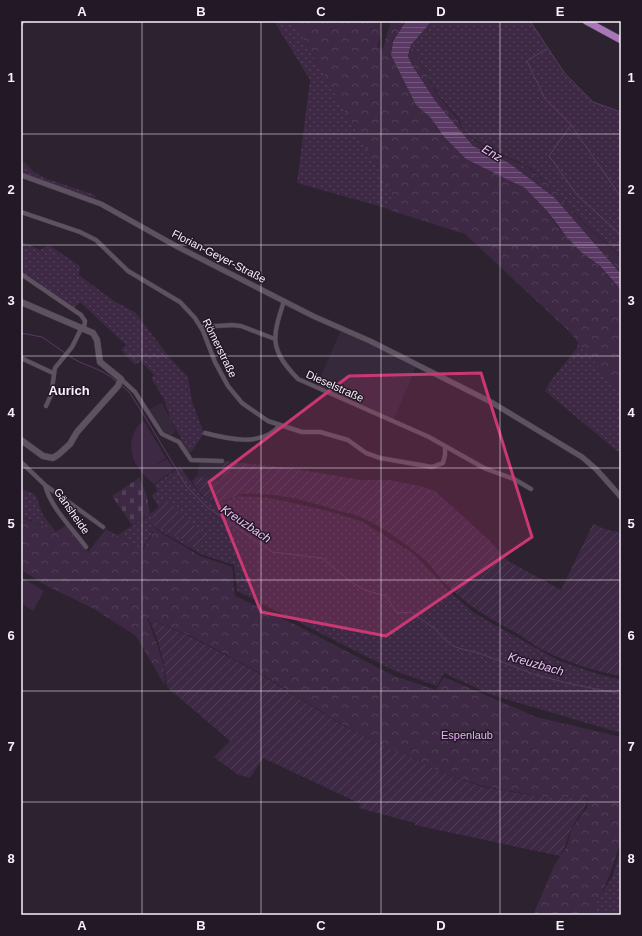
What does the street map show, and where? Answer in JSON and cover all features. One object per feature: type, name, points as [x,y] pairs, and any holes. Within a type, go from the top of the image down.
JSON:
[{"type":"main road","points":[[586,21],[621,40]]},
{"type":"main road","points":[[21,302],[93,333],[97,339],[100,362],[120,382],[77,432],[70,444],[53,458],[43,456],[21,440]]},
{"type":"street","name":"Florian-Geyer-Straße","points":[[21,175],[101,204],[182,249],[407,359],[491,402],[552,438],[591,464],[621,496]]},
{"type":"street","name":"Römerstraße","points":[[21,212],[80,232],[96,240],[128,270],[180,302],[200,326],[228,386],[242,403],[279,426],[302,432],[328,434],[352,442],[366,453],[432,467],[442,463],[445,455],[445,447]]},
{"type":"street","points":[[21,274],[81,315],[85,321],[83,328],[53,374],[52,389],[46,406]]},
{"type":"street","name":"Dieselstraße","points":[[284,300],[278,320],[275,338],[277,354],[282,362],[298,379],[429,437],[484,468],[514,479],[531,489]]},
{"type":"street","points":[[200,326],[232,325],[275,338]]},
{"type":"street","points":[[21,358],[53,374]]},
{"type":"street","points":[[120,382],[134,392],[162,434],[179,442],[191,460],[222,461]]},
{"type":"street","points":[[205,433],[232,438],[252,439],[269,436],[279,426]]},
{"type":"street","points":[[21,462],[45,485],[103,527]]},
{"type":"street","name":"Gänsheide","points":[[45,485],[47,494],[55,507],[86,547]]},
{"type":"highlighted area","points":[[481,373],[532,537],[386,636],[261,612],[209,482],[349,376]]},
{"type":"shaded area","points":[[406,21],[432,21],[411,45],[408,56],[412,65],[436,102],[473,146],[509,163],[555,198],[621,274],[621,290],[600,266],[581,252],[566,236],[548,212],[525,188],[466,159],[444,137],[431,118],[416,105],[391,55],[393,41]]},
{"type":"shaded area","points":[[341,330],[416,367],[393,421],[316,388]]},
{"type":"shaded area","points":[[162,403],[176,431],[171,435],[162,431],[148,410]]},
{"type":"shaded area","points":[[200,461],[224,462],[220,481],[197,476]]},
{"type":"green space","points":[[274,21],[293,21],[392,193],[389,209],[297,183],[310,80]]},
{"type":"green space","points":[[293,21],[373,21],[381,24],[381,34],[377,47],[383,49],[391,21],[406,21],[392,41],[391,55],[416,105],[431,118],[443,137],[466,159],[525,188],[548,212],[556,225],[581,252],[600,267],[621,291],[621,393],[571,333],[465,234],[389,210],[392,193]]},
{"type":"green space","points":[[433,21],[530,21],[565,75],[593,102],[621,113],[621,256],[583,222],[557,192],[529,167],[485,146],[465,133],[457,116],[439,96],[411,45]]},
{"type":"green space","points":[[411,45],[438,96],[456,117],[465,134],[485,147],[529,168],[557,192],[582,222],[621,257],[621,273],[555,198],[509,163],[473,146],[436,102],[412,65],[409,56]]},
{"type":"green space","points":[[23,161],[34,172],[47,179],[95,195],[96,198],[36,179],[21,172]]},
{"type":"green space","points":[[23,242],[40,250],[49,245],[80,266],[79,275],[114,301],[135,312],[169,357],[188,377],[192,402],[204,433],[192,451],[189,453],[170,418],[164,399],[151,378],[154,375],[141,361],[135,365],[121,350],[126,345],[80,302],[74,308],[21,271],[21,245]]},
{"type":"green space","points":[[578,343],[621,393],[621,450],[617,451],[545,391],[552,379],[577,348]]},
{"type":"green space","points":[[144,421],[166,458],[154,466],[167,459],[174,470],[154,484],[143,474],[132,456],[131,449],[134,433],[138,426]]},
{"type":"green space","points":[[224,461],[290,468],[362,480],[389,480],[420,486],[435,491],[489,540],[508,561],[561,590],[593,524],[621,533],[621,676],[580,666],[537,647],[517,633],[473,607],[445,583],[427,562],[414,551],[389,533],[362,518],[316,504],[269,494],[240,494],[217,503],[210,501],[201,493],[192,481],[197,476],[220,481]]},
{"type":"green space","points":[[180,467],[201,495],[213,503],[224,502],[238,496],[271,498],[332,512],[363,522],[414,554],[448,590],[473,612],[557,660],[621,680],[621,733],[492,695],[444,673],[437,686],[395,671],[237,591],[234,565],[201,554],[155,528],[142,550],[118,535],[159,508],[152,495],[158,490],[154,485]]},
{"type":"green space","points":[[139,478],[146,493],[150,513],[132,525],[112,496]]},
{"type":"green space","points":[[21,489],[35,494],[43,515],[56,532],[21,516]]},
{"type":"green space","points":[[167,500],[208,538],[198,548],[154,525],[152,513]]},
{"type":"green space","name":"Espenlaub","points":[[21,517],[56,532],[68,524],[88,552],[106,529],[143,550],[155,529],[200,556],[232,567],[235,596],[298,626],[392,675],[436,690],[444,677],[536,717],[621,737],[621,842],[608,879],[591,915],[534,915],[554,866],[567,846],[572,828],[587,808],[588,797],[549,798],[483,786],[450,776],[398,751],[391,750],[343,725],[253,669],[193,637],[147,618],[164,667],[165,686],[136,636],[94,609],[47,586],[21,570]]},
{"type":"green space","points":[[21,577],[44,591],[33,611],[21,603]]},
{"type":"green space","points":[[149,619],[193,638],[253,670],[342,725],[391,750],[398,751],[450,776],[483,787],[549,798],[588,797],[586,806],[572,827],[560,856],[415,825],[415,823],[359,808],[361,804],[263,758],[250,778],[237,774],[214,757],[230,741],[167,687],[161,652]]},
{"type":"green space","points":[[621,850],[621,915],[591,915],[600,895],[612,878]]},
{"type":"waterway","points":[[530,21],[565,74],[593,102],[621,112]]},
{"type":"waterway","points":[[545,99],[527,61],[546,49]]},
{"type":"waterway","points":[[547,101],[571,125],[621,197]]},
{"type":"waterway","points":[[571,125],[549,156],[578,196],[621,235]]},
{"type":"waterway","name":"Kreuzbach","points":[[21,333],[42,337],[65,353]]},
{"type":"waterway","name":"Kreuzbach","points":[[68,355],[104,373],[117,382]]},
{"type":"waterway","name":"Kreuzbach","points":[[121,385],[129,392],[142,412],[187,487],[207,507],[272,552],[322,558],[346,578],[364,590],[386,596],[397,613],[412,612],[435,629],[453,646],[479,653],[536,675],[621,694]]},
{"type":"district","name":"Aurich","points":[[69,390]]},
{"type":"water label","name":"Enz","points":[[492,153]]}]
